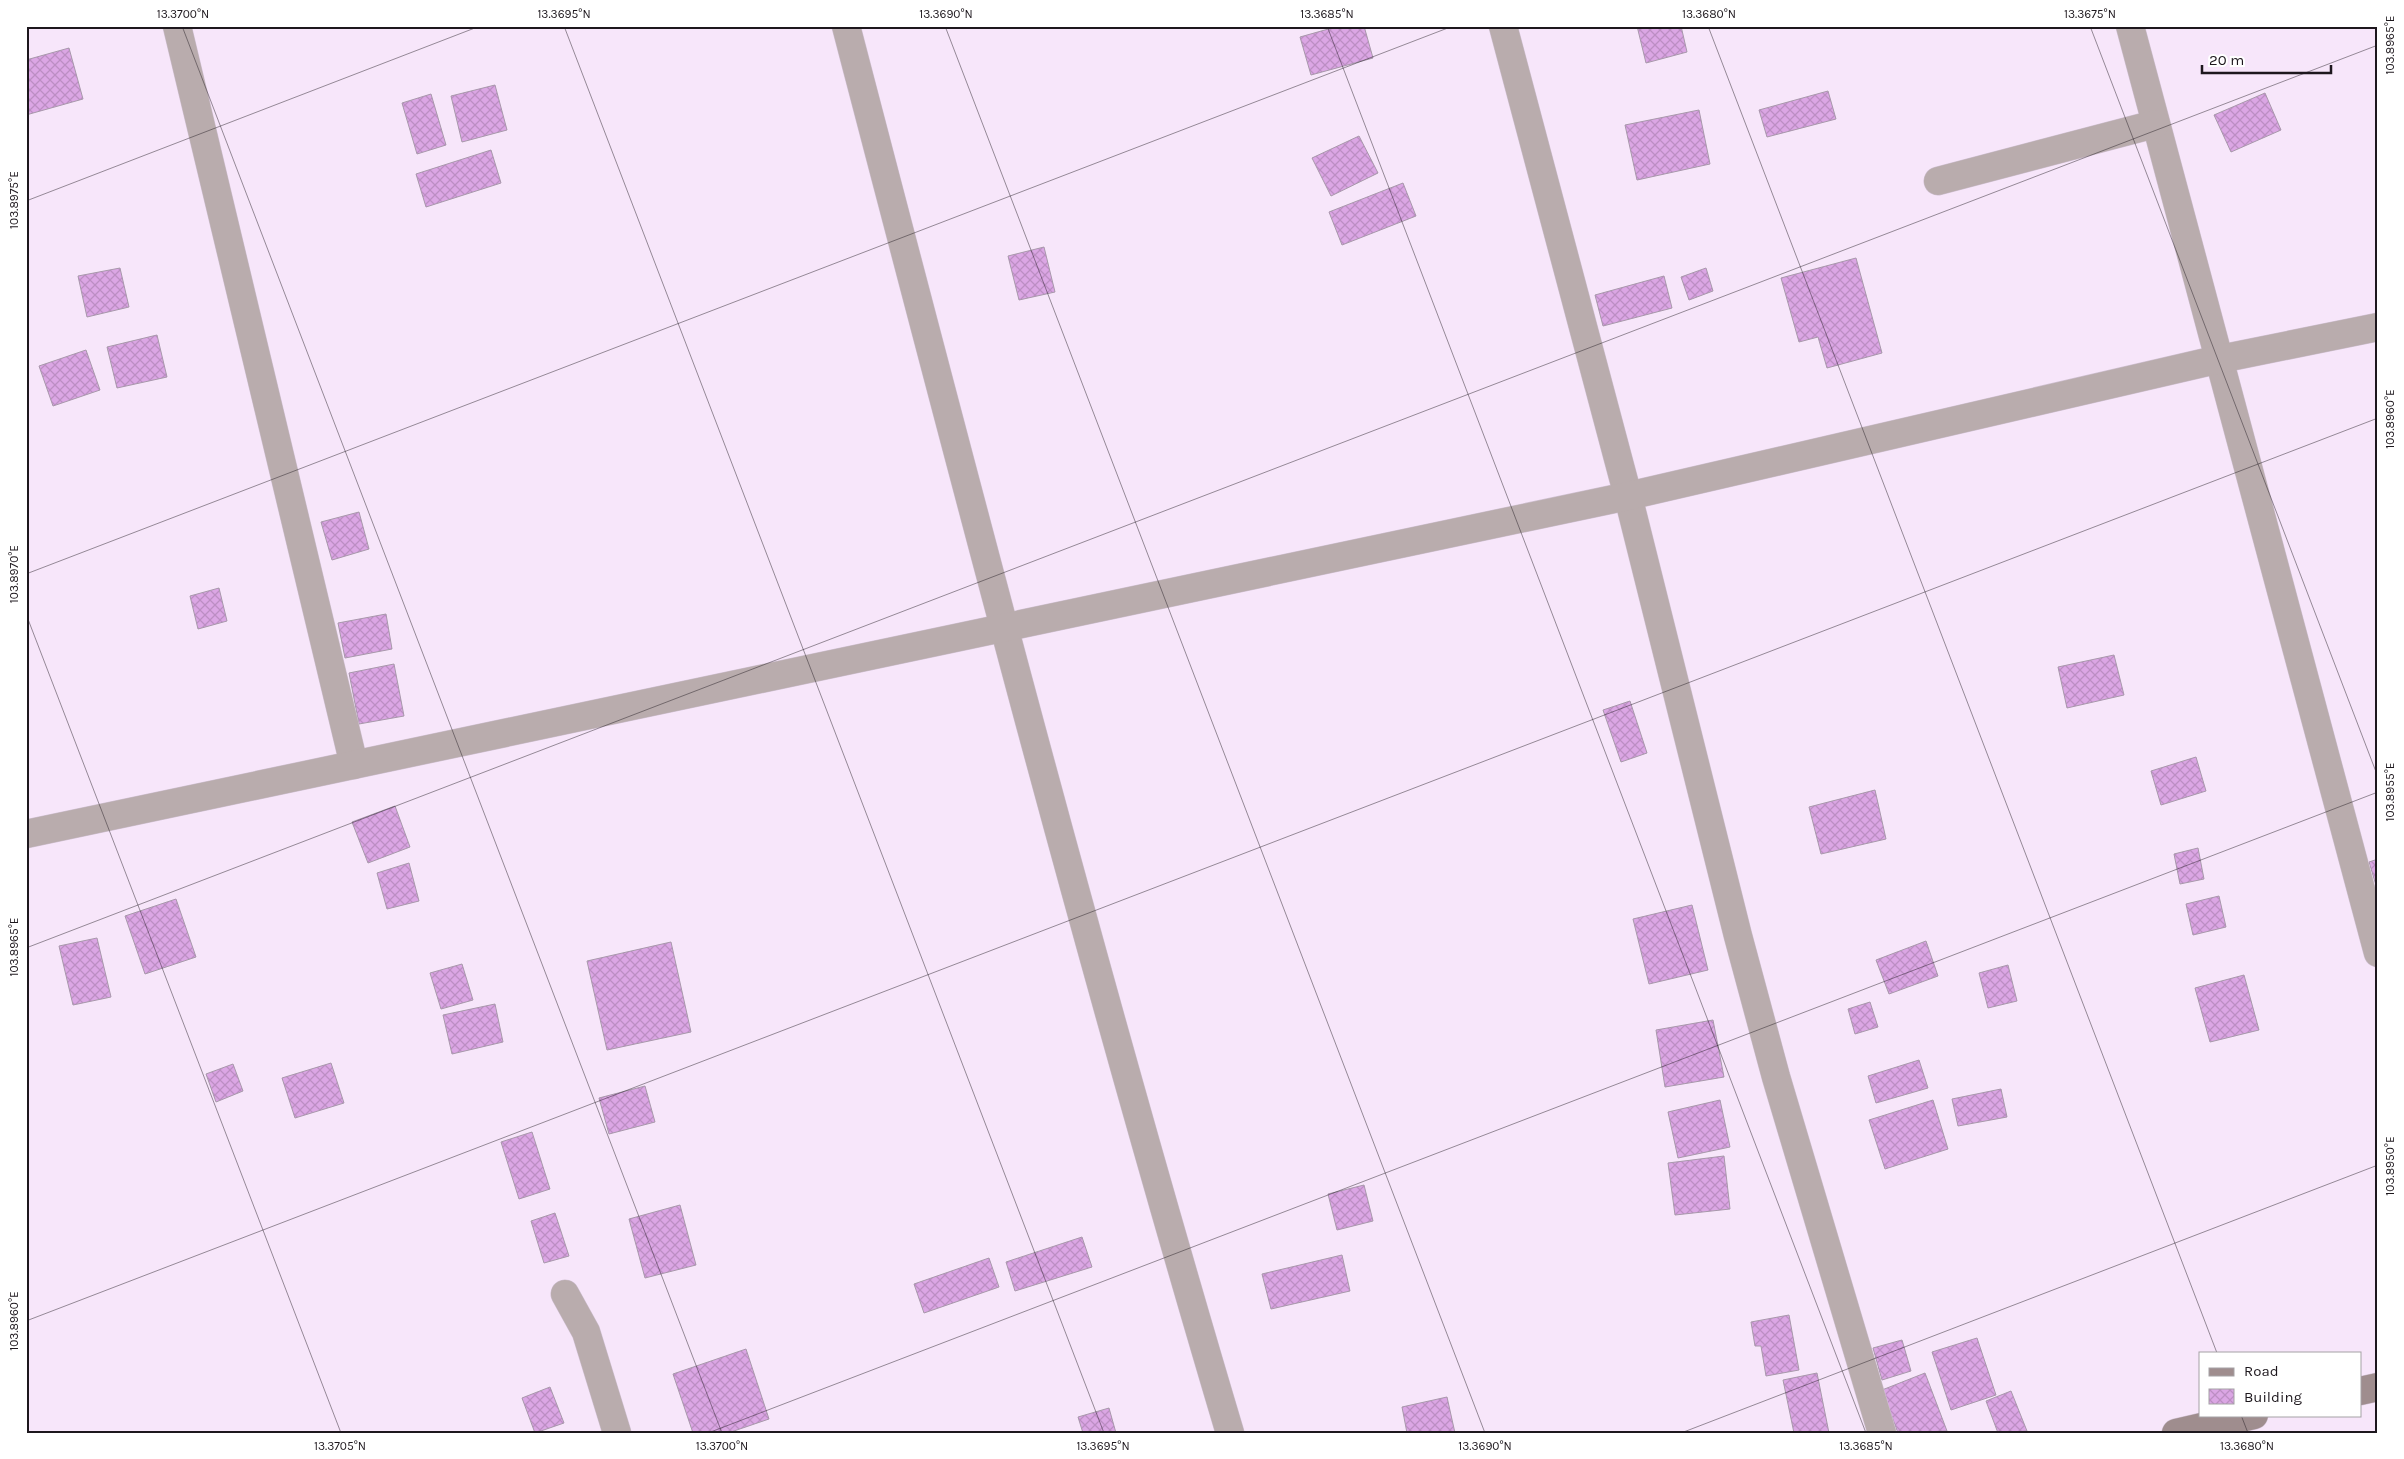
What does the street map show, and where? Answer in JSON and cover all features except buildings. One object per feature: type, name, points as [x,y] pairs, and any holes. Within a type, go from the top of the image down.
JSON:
[{"type":"street","points":[[177,26],[354,765]]},
{"type":"street","points":[[846,26],[1002,627],[1171,1234],[1230,1433]]},
{"type":"street","points":[[1503,26],[1628,496],[1761,1020],[1882,1433]]},
{"type":"street","points":[[2130,26],[2378,952]]},
{"type":"street","points":[[1938,181],[2155,124]]},
{"type":"street","points":[[26,834],[1628,496],[2220,359],[2378,327]]},
{"type":"street","points":[[565,1294],[586,1332],[617,1433]]},
{"type":"street","points":[[2362,1391],[2378,1387]]},
{"type":"street","points":[[2176,1433],[2250,1416]]}]
